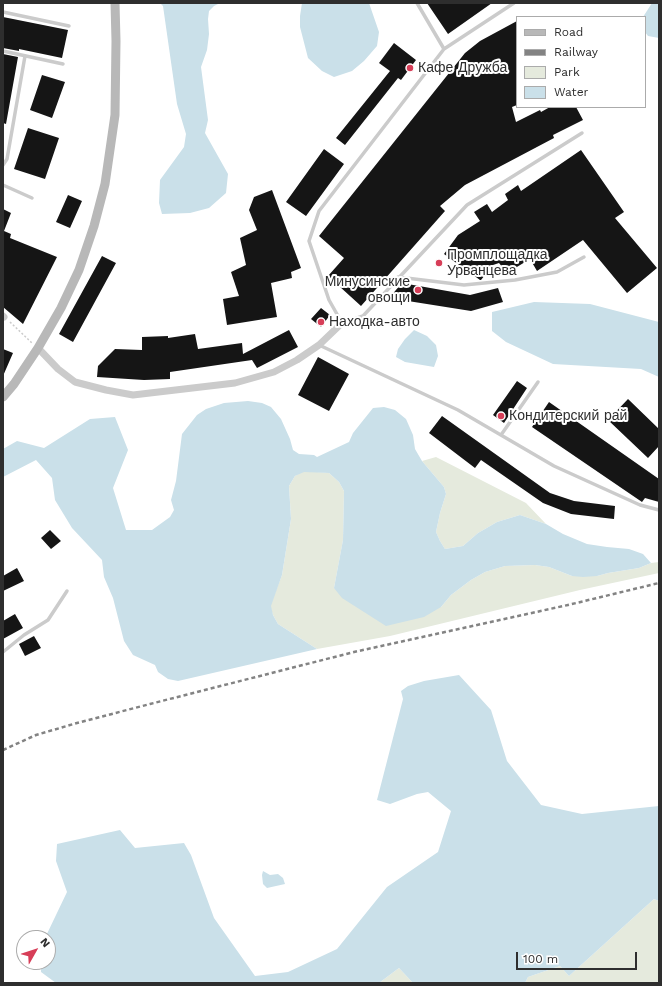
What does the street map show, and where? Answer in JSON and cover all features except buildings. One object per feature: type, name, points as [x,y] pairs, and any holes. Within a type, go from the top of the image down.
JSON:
[{"type":"street","points":[[3,397],[14,384],[38,348],[61,308],[79,270],[94,226],[105,184],[115,115],[115,3]]},
{"type":"street","points":[[38,348],[58,369],[75,382],[133,395],[235,383],[274,372],[297,360],[319,345],[342,323]]},
{"type":"lane","points":[[417,3],[444,49]]},
{"type":"lane","points":[[514,3],[444,49],[319,211],[309,241],[329,300],[342,323],[363,316],[467,205],[582,133]]},
{"type":"lane","points":[[3,12],[68,26]]},
{"type":"lane","points":[[3,51],[63,64]]},
{"type":"lane","points":[[3,165],[7,159],[25,56]]},
{"type":"lane","points":[[3,185],[32,198]]},
{"type":"lane","points":[[398,278],[464,285],[515,280],[557,272],[584,257]]},
{"type":"lane","points":[[319,345],[458,410],[554,466],[640,505],[659,510]]},
{"type":"lane","points":[[501,435],[538,382]]},
{"type":"lane","points":[[3,652],[24,635],[48,620],[67,591]]},
{"type":"path","points":[[3,318],[38,348]]},
{"type":"green space","points":[[436,457],[526,503],[546,524],[520,515],[497,522],[478,533],[463,546],[445,549],[436,532],[446,494],[444,487],[422,461]]},
{"type":"green space","points":[[304,471],[329,473],[339,482],[344,491],[343,540],[334,588],[441,607],[451,595],[471,580],[485,572],[505,566],[535,565],[549,567],[572,576],[597,576],[639,568],[651,563],[659,562],[659,573],[580,590],[390,636],[317,649],[278,624],[270,606],[282,575],[291,519],[289,486],[295,476]]},
{"type":"green space","points":[[654,899],[659,901],[659,983],[525,983],[528,977],[560,966],[569,976]]},
{"type":"green space","points":[[399,968],[413,983],[379,983]]},
{"type":"water","points":[[160,3],[220,3],[209,11],[207,50],[201,67],[208,120],[205,133],[228,174],[226,193],[209,208],[190,213],[162,214],[159,203],[160,180],[184,147],[186,134],[177,104],[163,6]]},
{"type":"water","points":[[302,3],[369,3],[379,32],[377,46],[364,61],[352,71],[334,77],[322,71],[308,58],[300,27]]},
{"type":"water","points":[[652,3],[659,3],[659,38],[648,36],[646,33],[646,16],[644,16]]},
{"type":"water","points":[[534,302],[590,304],[659,322],[659,377],[641,369],[553,364],[506,342],[492,331],[492,312]]},
{"type":"water","points":[[414,330],[427,336],[436,345],[438,356],[434,367],[405,362],[396,357],[398,349]]},
{"type":"water","points":[[248,401],[262,403],[271,407],[281,419],[293,450],[299,454],[314,455],[317,457],[349,442],[353,433],[373,408],[384,407],[395,410],[406,419],[413,435],[415,449],[422,461],[444,487],[446,494],[436,532],[445,549],[463,546],[478,533],[497,522],[520,515],[546,524],[563,534],[587,544],[629,549],[643,554],[651,563],[639,568],[597,576],[583,577],[572,576],[549,567],[535,565],[505,566],[485,572],[471,580],[451,595],[441,607],[424,617],[386,626],[342,598],[334,588],[343,540],[344,491],[339,482],[329,473],[304,472],[295,476],[289,486],[291,519],[282,575],[271,606],[273,615],[278,624],[317,649],[178,681],[168,679],[158,672],[155,665],[133,655],[124,641],[113,598],[104,577],[102,560],[72,528],[55,500],[52,478],[36,460],[3,477],[3,449],[17,441],[44,448],[90,419],[115,417],[128,450],[113,488],[126,530],[152,530],[170,517],[174,510],[171,500],[176,481],[182,434],[197,415],[206,409],[224,403]]},
{"type":"water","points":[[459,675],[491,710],[507,761],[541,805],[582,814],[659,806],[659,901],[654,899],[569,976],[560,966],[528,977],[525,983],[413,983],[399,968],[379,983],[56,983],[41,972],[41,970],[56,970],[56,930],[49,930],[67,892],[56,861],[57,844],[120,830],[135,848],[184,843],[191,855],[214,918],[255,976],[288,972],[337,949],[387,887],[438,852],[451,811],[428,792],[417,794],[390,804],[377,800],[403,699],[401,691],[408,686],[424,681]]},
{"type":"water","points":[[263,871],[270,875],[278,874],[283,878],[285,884],[267,888],[263,884]]},
{"type":"railway","points":[[3,750],[36,735],[77,723],[354,652],[568,605],[659,583]]},
{"type":"place","name":"Кафе Дружба","points":[[410,68]]},
{"type":"place","name":"Промплощадка Урванцева","points":[[439,263]]},
{"type":"place","name":"Минусинские овощи","points":[[418,290]]},
{"type":"place","name":"Находка-авто","points":[[321,322]]},
{"type":"place","name":"Кондитерский рай","points":[[501,416]]}]
